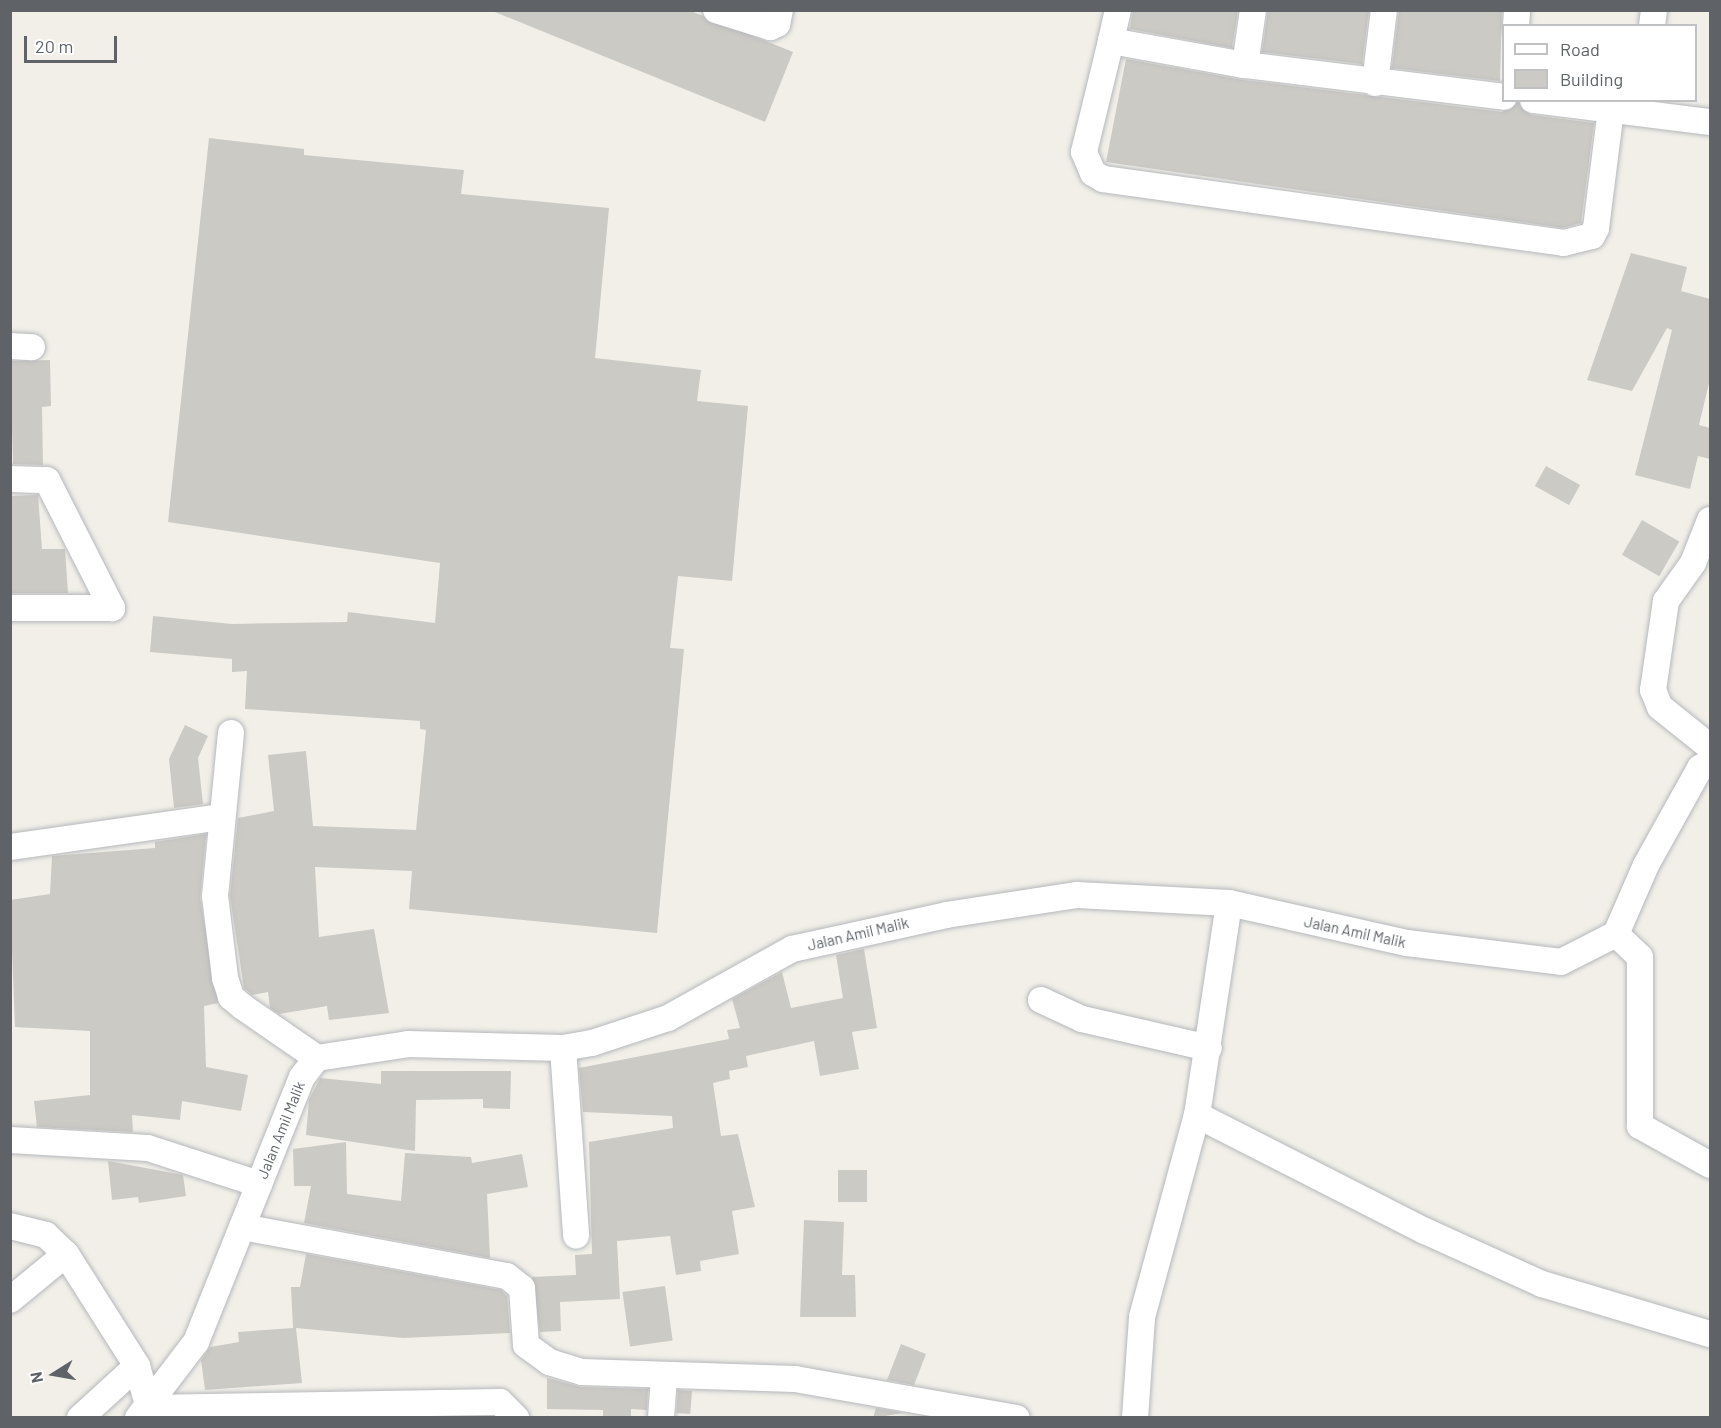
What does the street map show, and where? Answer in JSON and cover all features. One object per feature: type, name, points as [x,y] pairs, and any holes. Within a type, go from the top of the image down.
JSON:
[{"type":"street","points":[[716,10],[770,27],[777,24],[780,10]]},
{"type":"street","points":[[1118,10],[1084,152],[1093,173],[1103,179],[1564,243],[1592,236],[1596,228],[1611,110]]},
{"type":"street","points":[[1245,65],[1253,10]]},
{"type":"street","points":[[1375,83],[1384,10]]},
{"type":"street","points":[[1111,41],[1245,65],[1375,83],[1502,97]]},
{"type":"street","points":[[1549,102],[1611,110],[1640,107],[1710,122]]},
{"type":"street","points":[[10,479],[47,480],[112,608],[10,608]]},
{"type":"street","points":[[1710,520],[1693,563],[1666,601],[1653,690],[1660,707],[1710,747]]},
{"type":"street","points":[[231,733],[220,817],[214,896],[219,950],[231,996],[317,1058]]},
{"type":"street","points":[[1710,762],[1700,768],[1646,865],[1616,934],[1640,957],[1640,1126],[1710,1165]]},
{"type":"street","points":[[10,847],[220,817]]},
{"type":"street","name":"Jalan Amil Malik","points":[[143,1413],[196,1342],[302,1077],[317,1058],[408,1044],[563,1048],[629,1034],[668,1018],[792,949],[874,930],[1077,895],[1229,903],[1407,943],[1561,962],[1616,934]]},
{"type":"street","points":[[1135,1418],[1142,1317],[1197,1115],[1209,1048],[1229,903]]},
{"type":"street","points":[[1041,1000],[1082,1019],[1209,1048]]},
{"type":"street","points":[[563,1048],[576,1236]]},
{"type":"street","points":[[1197,1115],[1425,1231],[1542,1284],[1710,1334]]},
{"type":"street","points":[[10,1140],[148,1148],[259,1184]]},
{"type":"street","points":[[10,1226],[46,1235],[66,1254],[137,1366],[143,1413],[500,1402],[516,1418]]},
{"type":"street","points":[[242,1227],[507,1276],[522,1288],[526,1345],[549,1362],[582,1372],[664,1377],[795,1379],[1017,1418]]},
{"type":"street","points":[[10,1300],[66,1254]]},
{"type":"street","points":[[80,1418],[137,1366]]},
{"type":"street","points":[[661,1418],[664,1377]]},
{"type":"building","points":[[490,10],[688,10],[793,52],[765,122]]},
{"type":"building","points":[[1133,10],[1238,10],[1232,48],[1130,29]]},
{"type":"building","points":[[1268,10],[1369,10],[1362,64],[1262,52]]},
{"type":"building","points":[[1399,10],[1502,10],[1500,81],[1392,68]]},
{"type":"building","points":[[1126,59],[1243,80],[1502,112],[1515,102],[1520,102],[1531,115],[1594,123],[1581,223],[1563,228],[1106,162]]},
{"type":"building","points":[[209,138],[304,149],[304,155],[464,170],[461,194],[609,208],[595,358],[701,370],[697,401],[748,406],[732,581],[678,576],[670,648],[684,649],[657,933],[409,909],[412,871],[315,867],[319,937],[374,929],[389,1013],[329,1020],[327,1006],[279,1014],[270,1008],[268,992],[252,995],[244,988],[230,896],[238,818],[274,811],[268,755],[306,751],[313,826],[416,830],[426,730],[420,729],[420,721],[245,709],[247,671],[232,672],[232,659],[150,652],[153,616],[232,624],[347,622],[348,612],[435,623],[440,563],[168,522]]},
{"type":"building","points":[[1631,253],[1687,267],[1681,291],[1710,299],[1710,379],[1699,425],[1710,428],[1710,459],[1698,456],[1690,489],[1635,475],[1672,330],[1667,328],[1632,391],[1587,380]]},
{"type":"building","points":[[50,360],[51,406],[42,407],[43,465],[13,464],[10,361]]},
{"type":"building","points":[[1546,466],[1580,485],[1569,505],[1535,486]]},
{"type":"building","points":[[38,495],[42,549],[65,549],[68,593],[10,593],[10,496]]},
{"type":"building","points":[[1642,520],[1679,542],[1659,576],[1622,555]]},
{"type":"building","points":[[185,725],[208,736],[198,758],[203,804],[174,808],[169,759]]},
{"type":"building","points":[[206,834],[200,898],[218,1003],[204,1006],[206,1067],[248,1075],[241,1111],[182,1101],[180,1120],[132,1115],[133,1132],[37,1127],[34,1101],[90,1095],[90,1031],[15,1027],[10,900],[50,894],[52,856],[155,848],[155,842]]},
{"type":"building","points":[[864,949],[877,1028],[852,1032],[859,1069],[820,1076],[814,1041],[746,1056],[748,1067],[729,1071],[730,1079],[713,1083],[721,1136],[738,1134],[755,1207],[732,1211],[739,1254],[700,1261],[701,1271],[676,1275],[670,1236],[617,1241],[620,1299],[560,1302],[561,1331],[540,1332],[532,1277],[576,1275],[575,1255],[592,1254],[589,1142],[673,1128],[672,1116],[583,1112],[579,1068],[729,1039],[727,1030],[740,1028],[732,999],[782,972],[791,1008],[843,998],[836,955]]},
{"type":"building","points":[[381,1071],[511,1071],[510,1109],[483,1108],[483,1099],[416,1100],[415,1151],[306,1135],[309,1100],[320,1078],[381,1084]]},
{"type":"building","points":[[346,1142],[347,1194],[401,1201],[405,1153],[471,1157],[472,1163],[522,1154],[528,1187],[487,1194],[490,1258],[304,1223],[311,1186],[294,1186],[293,1149]]},
{"type":"building","points":[[108,1161],[183,1175],[186,1196],[139,1203],[138,1197],[112,1200]]},
{"type":"building","points":[[838,1170],[867,1170],[867,1202],[838,1202]]},
{"type":"building","points":[[804,1220],[844,1222],[842,1275],[855,1275],[856,1317],[800,1317]]},
{"type":"building","points":[[306,1254],[501,1290],[507,1296],[510,1333],[403,1338],[296,1328],[302,1383],[205,1390],[201,1360],[210,1347],[239,1342],[238,1332],[293,1328],[291,1287],[300,1287]]},
{"type":"building","points":[[665,1286],[673,1340],[630,1346],[622,1292]]},
{"type":"building","points":[[901,1344],[926,1354],[914,1385],[887,1380]]},
{"type":"building","points":[[547,1378],[581,1387],[648,1389],[647,1410],[631,1409],[631,1418],[603,1418],[603,1410],[547,1409]]},
{"type":"building","points":[[678,1390],[692,1391],[690,1414],[676,1413]]},
{"type":"building","points":[[876,1408],[903,1413],[873,1418]]}]
